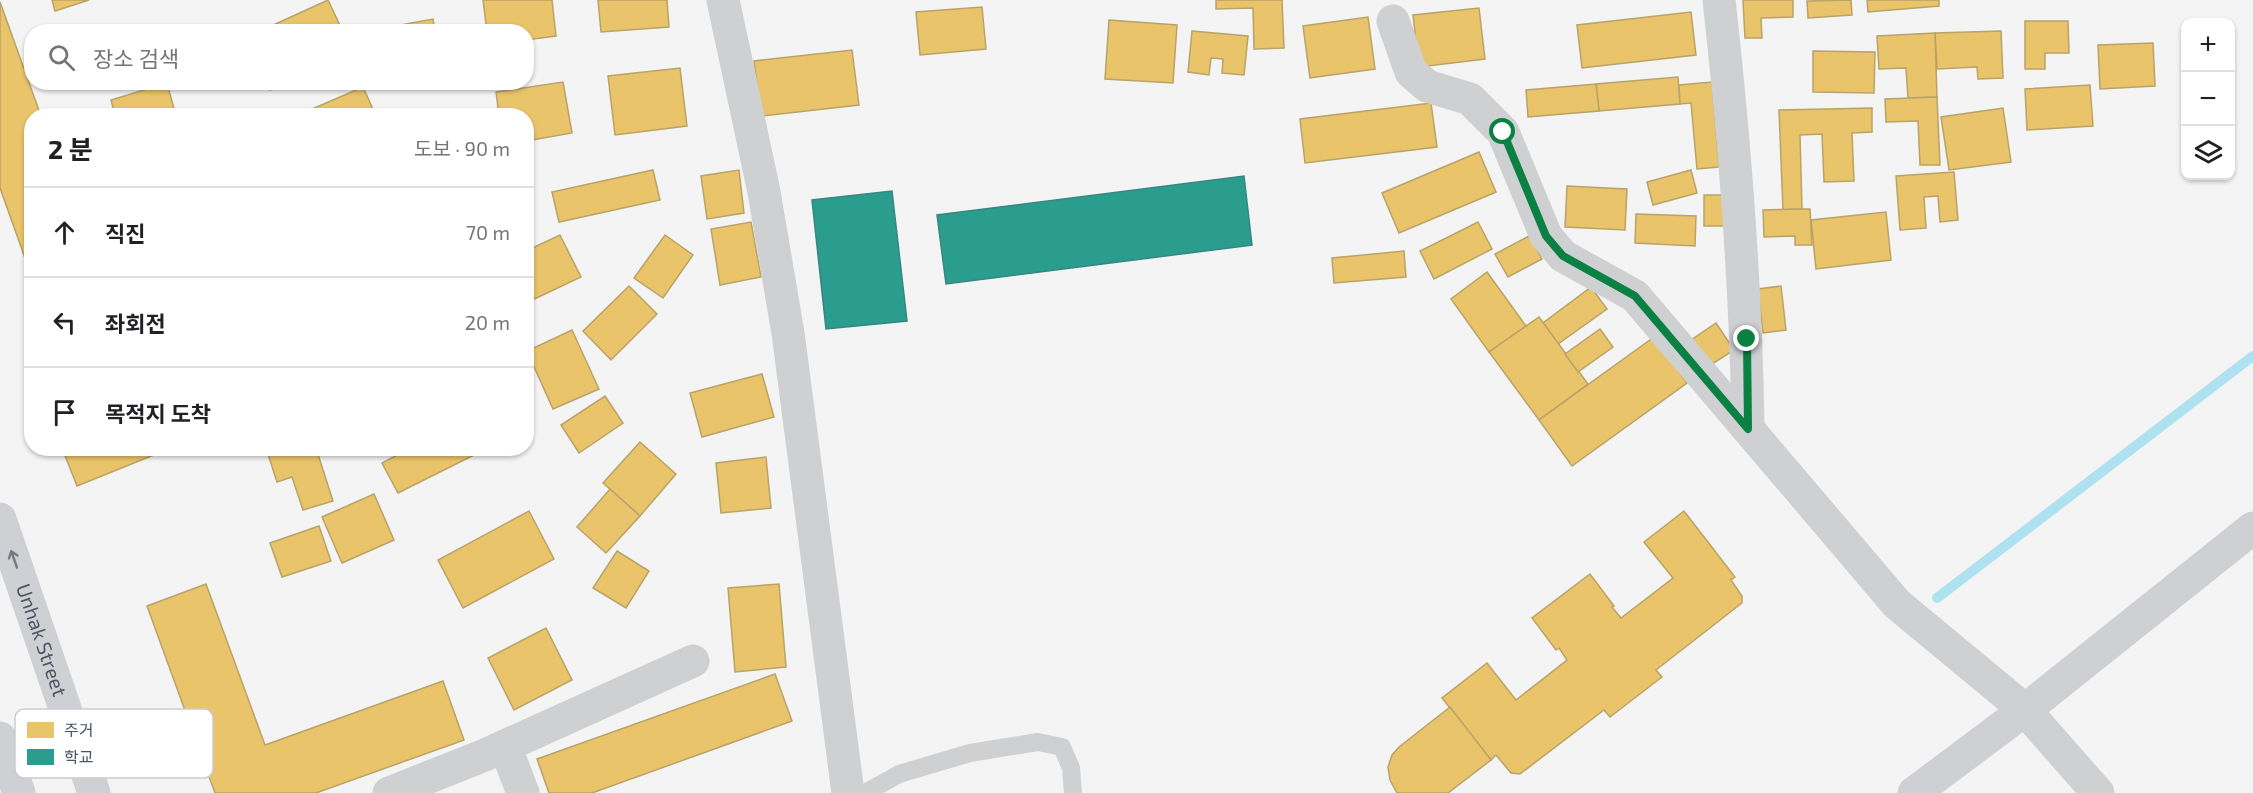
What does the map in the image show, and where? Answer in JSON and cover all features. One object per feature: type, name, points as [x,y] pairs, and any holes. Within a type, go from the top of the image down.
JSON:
[{"type":"main road","name":"Unhak Street","points":[[0,519],[65,709]]},
{"type":"main road","points":[[1914,793],[2025,710],[2253,528]]},
{"type":"main road","points":[[0,738],[19,793]]},
{"type":"main road","name":"Unhak Street","points":[[89,778],[94,793]]},
{"type":"street","points":[[723,0],[764,192],[788,333],[848,793]]},
{"type":"street","points":[[1719,0],[1734,133],[1747,339],[1748,429]]},
{"type":"street","points":[[1393,21],[1411,72],[1427,86],[1470,99],[1503,132],[1546,236],[1563,256],[1635,296],[1898,604],[2025,710],[2098,793]]},
{"type":"street","points":[[388,793],[505,746],[693,661]]},
{"type":"street","points":[[505,746],[523,793]]},
{"type":"lane","points":[[865,793],[899,774],[960,756],[1038,742],[1062,747],[1071,768],[1073,793]]},
{"type":"building: 주거","points":[[52,0],[89,0],[55,11]]},
{"type":"building: 주거","points":[[328,0],[339,24],[276,24]]},
{"type":"building: 주거","points":[[483,0],[552,0],[556,36],[534,39],[534,24],[486,24]]},
{"type":"building: 주거","points":[[598,0],[667,0],[669,27],[601,32]]},
{"type":"building: 주거","points":[[1216,0],[1282,0],[1284,48],[1254,49],[1253,8],[1216,9]]},
{"type":"building: 주거","points":[[1743,0],[1793,0],[1793,17],[1761,18],[1762,38],[1745,38]]},
{"type":"building: 주거","points":[[1851,0],[1852,15],[1808,18],[1807,1]]},
{"type":"building: 주거","points":[[1867,0],[1939,0],[1939,6],[1868,12]]},
{"type":"building: 주거","points":[[0,2],[24,69],[24,90],[32,90],[38,108],[24,108],[24,255],[0,188]]},
{"type":"building: 주거","points":[[982,7],[986,49],[920,55],[916,12]]},
{"type":"building: 주거","points":[[1479,8],[1485,59],[1419,67],[1413,15]]},
{"type":"building: 주거","points":[[1691,12],[1696,55],[1582,68],[1577,25]]},
{"type":"building: 주거","points":[[1368,17],[1375,69],[1310,78],[1303,26]]},
{"type":"building: 주거","points":[[433,19],[434,24],[405,24]]},
{"type":"building: 주거","points":[[1109,20],[1177,25],[1173,83],[1105,79]]},
{"type":"building: 주거","points":[[2025,21],[2068,21],[2069,53],[2045,53],[2045,69],[2025,69]]},
{"type":"building: 주거","points":[[1192,31],[1248,36],[1244,75],[1222,73],[1223,59],[1211,58],[1209,75],[1188,72]]},
{"type":"building: 주거","points":[[2001,31],[2003,78],[1978,79],[1977,67],[1937,69],[1935,33]]},
{"type":"building: 주거","points":[[1935,33],[1937,97],[1908,98],[1906,68],[1879,69],[1877,36]]},
{"type":"building: 주거","points":[[2153,43],[2155,86],[2100,89],[2098,45]]},
{"type":"building: 주거","points":[[852,50],[859,105],[761,116],[754,61]]},
{"type":"building: 주거","points":[[1813,51],[1875,52],[1874,93],[1813,92]]},
{"type":"building: 주거","points":[[680,68],[687,126],[615,135],[608,76]]},
{"type":"building: 주거","points":[[1678,77],[1680,104],[1599,111],[1596,84]]},
{"type":"building: 주거","points":[[563,82],[572,133],[534,140],[534,108],[498,108],[496,92],[534,90],[534,86]]},
{"type":"building: 주거","points":[[1712,82],[1719,167],[1697,169],[1691,103],[1680,104],[1679,85]]},
{"type":"building: 주거","points":[[1596,84],[1599,111],[1528,117],[1526,90]]},
{"type":"building: 주거","points":[[2090,85],[2093,126],[2027,130],[2025,89]]},
{"type":"building: 주거","points":[[144,90],[169,90],[174,108],[113,108],[111,100]]},
{"type":"building: 주거","points":[[356,90],[364,90],[372,108],[314,108]]},
{"type":"building: 주거","points":[[1937,97],[1940,165],[1920,165],[1918,121],[1886,122],[1885,99]]},
{"type":"building: 주거","points":[[1431,103],[1437,147],[1305,163],[1300,119]]},
{"type":"building: 주거","points":[[1872,108],[1872,132],[1852,133],[1854,181],[1824,182],[1822,134],[1800,135],[1802,209],[1783,210],[1779,110]]},
{"type":"building: 주거","points":[[2003,108],[2011,162],[1949,170],[1941,117]]},
{"type":"building: 주거","points":[[1479,152],[1496,192],[1399,233],[1382,193]]},
{"type":"building: 주거","points":[[653,170],[660,200],[559,222],[552,192]]},
{"type":"building: 주거","points":[[739,170],[744,213],[707,219],[701,176]]},
{"type":"building: 주거","points":[[1691,170],[1697,193],[1653,205],[1647,182]]},
{"type":"building: 주거","points":[[1954,172],[1958,220],[1940,222],[1938,196],[1924,197],[1926,228],[1900,230],[1896,176]]},
{"type":"building: 주거","points":[[1567,186],[1627,189],[1625,230],[1565,227]]},
{"type":"building: 주거","points":[[1704,195],[1729,195],[1729,226],[1704,226]]},
{"type":"building: 주거","points":[[1810,209],[1812,245],[1795,245],[1795,236],[1764,237],[1763,210]]},
{"type":"building: 주거","points":[[1886,212],[1891,260],[1816,269],[1811,220]]},
{"type":"building: 주거","points":[[1636,214],[1696,216],[1695,246],[1635,243]]},
{"type":"building: 주거","points":[[751,222],[761,277],[720,285],[711,229]]},
{"type":"building: 주거","points":[[1478,222],[1492,249],[1434,279],[1420,251]]},
{"type":"building: 주거","points":[[560,235],[581,277],[534,299],[534,247]]},
{"type":"building: 주거","points":[[665,235],[693,255],[663,298],[634,278]]},
{"type":"building: 주거","points":[[1529,236],[1542,259],[1508,277],[1495,254]]},
{"type":"building: 주거","points":[[1404,251],[1406,277],[1334,283],[1332,258]]},
{"type":"building: 주거","points":[[1487,272],[1526,326],[1489,352],[1451,299]]},
{"type":"building: 주거","points":[[629,286],[657,314],[611,360],[583,331]]},
{"type":"building: 주거","points":[[1781,286],[1786,330],[1763,333],[1758,289]]},
{"type":"building: 주거","points":[[1591,287],[1607,309],[1558,344],[1543,323]]},
{"type":"building: 주거","points":[[1539,317],[1588,384],[1539,420],[1489,352]]},
{"type":"building: 주거","points":[[1716,323],[1734,350],[1709,366],[1691,340]]},
{"type":"building: 주거","points":[[1600,329],[1613,347],[1578,372],[1565,354]]},
{"type":"building: 주거","points":[[572,330],[599,389],[553,409],[534,367],[534,348]]},
{"type":"building: 주거","points":[[1654,337],[1687,383],[1572,466],[1539,420]]},
{"type":"building: 주거","points":[[762,374],[774,417],[702,437],[690,393]]},
{"type":"building: 주거","points":[[605,396],[623,423],[579,453],[561,425]]},
{"type":"building: 주거","points":[[640,442],[676,474],[640,516],[603,483]]},
{"type":"building: 주거","points":[[65,456],[151,456],[77,486]]},
{"type":"building: 주거","points":[[269,456],[319,456],[333,501],[303,510],[292,477],[277,482]]},
{"type":"building: 주거","points":[[395,456],[472,456],[398,493],[382,463]]},
{"type":"building: 주거","points":[[766,457],[771,508],[721,513],[716,463]]},
{"type":"building: 주거","points":[[610,489],[640,516],[606,553],[577,527]]},
{"type":"building: 주거","points":[[374,494],[394,540],[342,563],[322,517]]},
{"type":"building: 주거","points":[[529,511],[554,559],[463,608],[438,560]]},
{"type":"building: 주거","points":[[1684,511],[1735,577],[1731,580],[1742,596],[1742,603],[1656,670],[1662,677],[1610,717],[1604,710],[1520,774],[1511,773],[1496,755],[1491,760],[1442,698],[1487,663],[1516,700],[1567,660],[1559,648],[1556,650],[1532,618],[1590,574],[1621,618],[1673,578],[1644,542]]},
{"type":"building: 주거","points":[[319,526],[331,561],[282,577],[270,543]]},
{"type":"building: 주거","points":[[617,551],[649,571],[626,608],[593,588]]},
{"type":"building: 주거","points":[[206,584],[265,745],[443,681],[464,740],[316,793],[215,793],[210,778],[213,778],[213,709],[184,709],[147,606]]},
{"type":"building: 주거","points":[[779,584],[786,667],[735,672],[728,588]]},
{"type":"building: 주거","points":[[546,628],[572,680],[514,710],[488,658]]},
{"type":"building: 주거","points":[[775,674],[792,721],[592,793],[549,793],[537,759]]},
{"type":"building: 주거","points":[[1450,707],[1491,760],[1448,793],[1397,793],[1390,780],[1388,767],[1392,755]]},
{"type":"building: 학교","points":[[1244,176],[1252,245],[946,284],[937,215]]},
{"type":"building: 학교","points":[[892,191],[907,321],[826,329],[812,200]]},
{"type":"waterway","points":[[1937,598],[2253,356]]},
{"type":"route","points":[[1503,132],[1546,236],[1563,256],[1635,296],[1748,429],[1747,339]]}]
